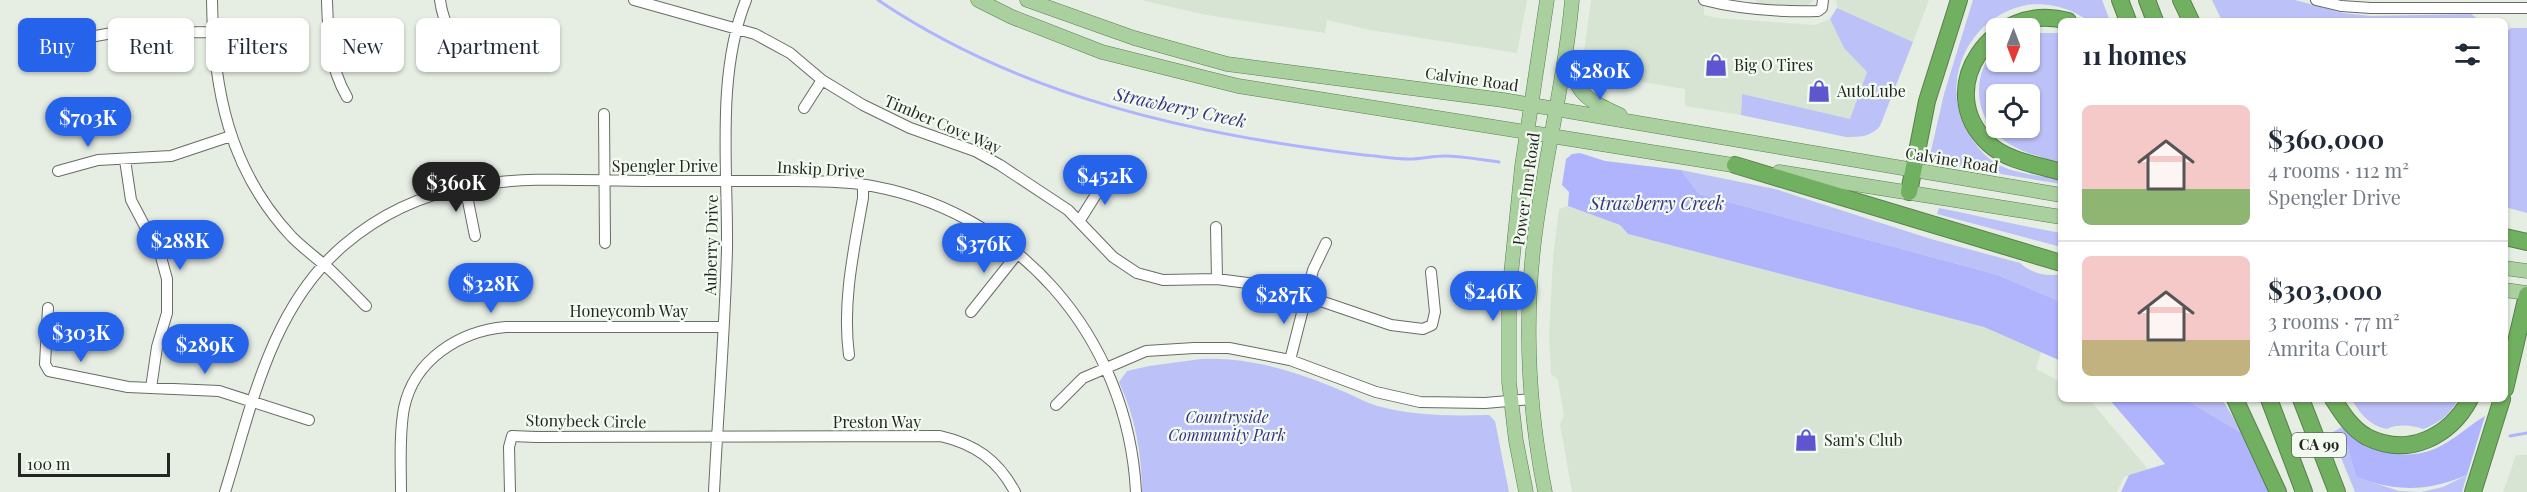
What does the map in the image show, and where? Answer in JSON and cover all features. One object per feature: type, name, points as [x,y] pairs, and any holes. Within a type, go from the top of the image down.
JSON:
[{"type":"highway","points":[[1909,192],[1928,101],[1959,0]]},
{"type":"highway","points":[[2120,0],[2127,18]]},
{"type":"highway","points":[[2147,0],[2155,18]]},
{"type":"highway","points":[[2181,0],[2190,18]]},
{"type":"highway","points":[[2058,19],[2041,15],[2017,18],[1997,28],[1976,52],[1969,65],[1966,82],[1969,114],[1977,129],[1990,144],[2005,154],[2058,171]]},
{"type":"highway","points":[[1735,165],[2058,262]]},
{"type":"highway","points":[[2508,238],[2527,242]]},
{"type":"highway","points":[[2508,376],[2527,294]]},
{"type":"highway","points":[[2236,402],[2278,492]]},
{"type":"highway","name":"CA 99","points":[[2270,402],[2304,492]]},
{"type":"highway","name":"CA 99","points":[[2302,402],[2337,492]]},
{"type":"highway","points":[[2335,402],[2352,426],[2367,437],[2392,445],[2417,444],[2441,434],[2460,417],[2468,402]]},
{"type":"highway","points":[[2473,492],[2501,403]]},
{"type":"main road","points":[[978,0],[1012,17],[1102,52],[1176,72],[1272,92],[2058,217]]},
{"type":"main road","name":"Calvine Road","points":[[1027,0],[1134,38],[1227,64],[1530,105],[2058,195]]},
{"type":"main road","name":"Power Inn Road","points":[[1526,492],[1511,401],[1509,294],[1526,132],[1547,0]]},
{"type":"main road","name":"Power Inn Road","points":[[1545,492],[1531,399],[1528,322],[1531,273],[1572,0]]},
{"type":"main road","points":[[1565,56],[1577,88],[1595,104],[1639,124]]},
{"type":"main road","points":[[2508,269],[2527,272]]},
{"type":"main road","points":[[2508,291],[2527,294]]},
{"type":"street","points":[[212,0],[212,18]]},
{"type":"street","points":[[327,0],[330,56],[347,97]]},
{"type":"street","points":[[440,0],[444,18]]},
{"type":"street","name":"Timber Cove Way","points":[[634,0],[662,4],[755,34],[790,53],[822,80],[889,118],[975,151],[1000,165],[1080,220],[1113,257],[1137,273],[1163,280],[1217,279],[1255,284],[1306,296],[1391,325],[1423,329],[1432,325],[1435,312],[1431,272]]},
{"type":"street","name":"Auberry Drive","points":[[714,492],[723,327],[728,82],[736,28],[746,0]]},
{"type":"street","points":[[1704,0],[1749,10],[1777,12],[1818,11],[1822,8],[1823,0]]},
{"type":"street","points":[[2316,0],[2341,6],[2372,8],[2527,9]]},
{"type":"street","points":[[96,36],[112,33],[206,32]]},
{"type":"street","points":[[216,72],[218,91],[231,136],[248,174],[273,213],[293,237],[366,306]]},
{"type":"street","points":[[804,108],[822,80]]},
{"type":"street","points":[[604,114],[604,180]]},
{"type":"street","points":[[58,171],[98,160],[125,160],[177,154],[231,136]]},
{"type":"street","points":[[125,160],[131,200],[161,257],[167,279],[167,313],[157,347],[151,388]]},
{"type":"street","points":[[1080,220],[1107,177]]},
{"type":"street","name":"Spengler Drive","points":[[225,492],[253,402],[280,329],[303,291],[350,241],[401,208],[435,194],[465,186],[505,180],[727,181]]},
{"type":"street","name":"Spengler Drive","points":[[604,180],[605,243]]},
{"type":"street","name":"Inskip Drive","points":[[727,181],[834,182],[898,192],[952,212],[990,233],[1018,253],[1067,303],[1096,346],[1128,431],[1136,492]]},
{"type":"street","points":[[849,355],[846,332],[849,282],[863,198],[863,185]]},
{"type":"street","points":[[465,186],[475,236]]},
{"type":"street","points":[[1216,227],[1217,279]]},
{"type":"street","points":[[1290,360],[1306,296],[1319,254],[1326,243]]},
{"type":"street","points":[[971,312],[1018,253]]},
{"type":"street","points":[[48,308],[45,364],[49,371],[128,387],[209,390],[309,420]]},
{"type":"street","name":"Honeycomb Way","points":[[401,492],[401,432],[408,395],[419,375],[435,356],[458,339],[478,331],[506,327],[723,327]]},
{"type":"street","points":[[1056,405],[1083,378],[1146,351],[1194,348],[1229,348],[1290,360],[1376,392],[1420,402],[1485,403],[1531,399]]},
{"type":"street","name":"Stonybeck Circle","points":[[510,492],[509,447],[512,436],[717,438]]},
{"type":"street","name":"Preston Way","points":[[717,438],[940,436],[963,442],[983,453],[1000,468],[1016,492]]},
{"type":"shaded area","points":[[1141,0],[1527,0],[1517,53],[1370,30],[1327,20],[1325,33],[1206,15]]},
{"type":"shaded area","points":[[1591,0],[1704,0],[1704,15],[1718,18],[1815,25],[1830,19],[1844,48],[1867,72],[1850,120],[1742,94],[1741,115],[1685,106],[1685,89],[1586,73],[1582,67]]},
{"type":"shaded area","points":[[1756,0],[1814,0],[1807,6],[1756,5]]},
{"type":"shaded area","points":[[1836,0],[1929,0],[1913,42],[1837,8]]},
{"type":"shaded area","points":[[1568,206],[1620,225],[1628,234],[1984,327],[2041,352],[2036,369],[2058,380],[2058,402],[2092,402],[2148,469],[2124,477],[2117,492],[1572,492],[1560,424],[1564,416],[1558,380],[1551,374],[1549,336],[1553,257],[1559,209]]},
{"type":"shaded area","points":[[2516,455],[2527,455],[2527,492],[2503,492]]},
{"type":"green space","points":[[1973,0],[2102,0],[2109,18],[2085,18],[2065,9],[2041,4],[2022,6],[1996,18],[1986,18],[1986,24],[1972,40],[1963,58],[1957,77],[1957,97],[1961,117],[1970,136],[1983,152],[1995,162],[2013,171],[2058,179],[2058,184],[1935,163],[1931,160],[1930,155],[1944,94]]},
{"type":"green space","points":[[2212,0],[2295,0],[2343,13],[2371,16],[2471,14],[2477,18],[2221,18]]},
{"type":"green space","points":[[1837,8],[1913,42],[1880,126],[1869,134],[1846,137],[1741,115],[1742,94],[1850,119],[1867,72],[1844,48],[1830,19]]},
{"type":"green space","points":[[2511,28],[2527,28],[2527,213],[2508,208],[2508,30]]},
{"type":"green space","points":[[2040,33],[2058,33],[2058,162],[2030,154],[2001,138],[2040,138],[2040,84],[1986,84],[1986,118],[1980,101],[1979,87],[1986,63],[1986,72],[2040,72]]},
{"type":"green space","points":[[1681,170],[1775,189],[1931,239],[2020,263],[2039,273],[2058,274],[2058,301],[1998,275],[1699,194]]},
{"type":"green space","points":[[1939,208],[2058,232],[2058,246],[1937,214]]},
{"type":"green space","name":"Countryside Community Park","points":[[1201,359],[1237,360],[1272,367],[1306,377],[1388,409],[1431,414],[1489,415],[1495,421],[1509,492],[1142,492],[1141,464],[1136,436],[1119,382],[1127,371]]},
{"type":"green space","points":[[2188,402],[2224,402],[2243,434]]},
{"type":"green space","points":[[2354,402],[2456,402],[2448,414],[2423,429],[2400,426],[2387,429],[2376,425],[2358,410]]},
{"type":"green space","points":[[2342,427],[2356,477],[2399,491],[2419,492],[2355,492],[2331,433]]},
{"type":"green space","points":[[2467,475],[2462,492],[2421,492],[2443,487]]},
{"type":"water","name":"Strawberry Creek","points":[[1580,153],[1605,161],[1681,170],[1699,194],[1998,275],[2058,301],[2058,360],[1984,327],[1628,234],[1620,225],[1568,206],[1569,192],[1562,185],[1566,159],[1572,154]]},
{"type":"water","points":[[2112,402],[2189,402],[2243,434],[2270,492],[2121,492],[2129,475],[2165,464]]},
{"type":"water","points":[[2485,416],[2467,475],[2438,485],[2412,488],[2385,485],[2356,477],[2342,427],[2366,444],[2379,449],[2392,453],[2419,453],[2446,443]]},
{"type":"waterway","name":"Strawberry Creek","points":[[878,0],[933,34],[990,62],[1050,86],[1173,123],[1300,147],[1364,155],[1398,159],[1452,156],[1499,162]]},
{"type":"waterway","name":"Strawberry Creek","points":[[2510,436],[2527,433]]},
{"type":"place","name":"Big O Tires","points":[[1716,65]]},
{"type":"place","name":"AutoLube","points":[[1819,91]]},
{"type":"place","name":"Sam's Club","points":[[1806,440]]}]
